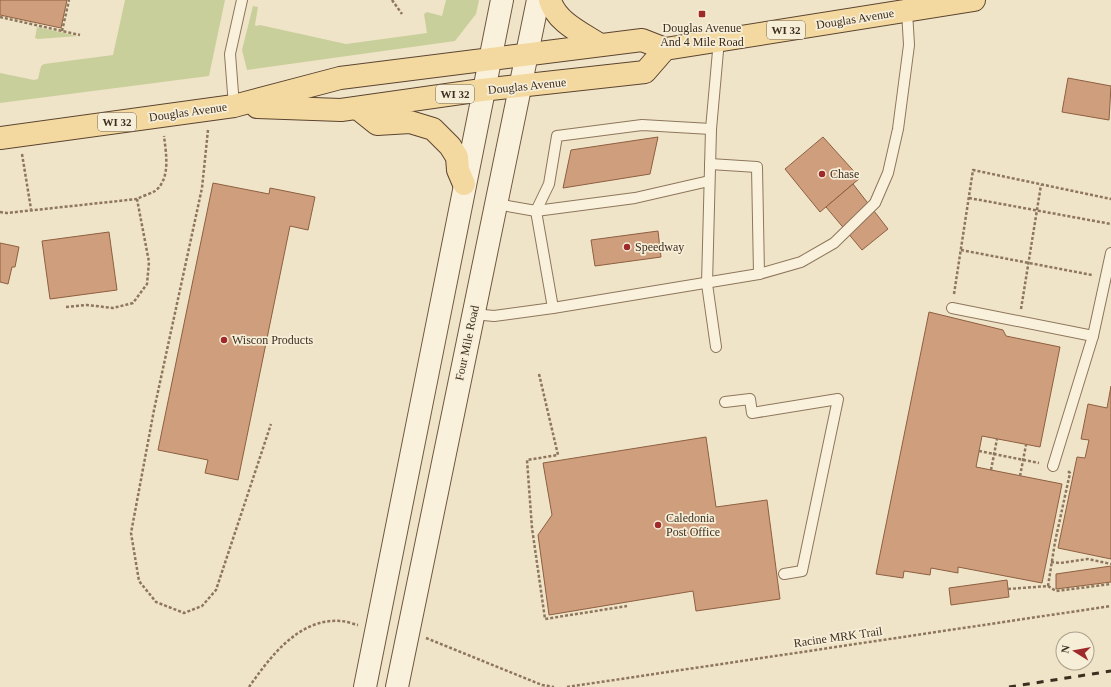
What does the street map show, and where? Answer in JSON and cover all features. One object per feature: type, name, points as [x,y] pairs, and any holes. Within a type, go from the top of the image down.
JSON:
[{"type":"main road","points":[[550,0],[552,8],[561,19],[600,45]]},
{"type":"main road","name":"Douglas Avenue","points":[[10,137],[234,106],[340,78],[642,40],[665,49],[895,8],[974,0]]},
{"type":"main road","name":"Douglas Avenue","points":[[234,106],[341,110],[482,90],[645,72],[665,49]]},
{"type":"main road","points":[[357,108],[377,124],[410,122],[422,124],[433,129],[442,136],[454,151],[457,157],[458,170],[464,184]]},
{"type":"street","points":[[365,687],[420,417],[482,90],[502,0]]},
{"type":"street","name":"Four Mile Road","points":[[397,687],[538,0]]},
{"type":"lane","points":[[234,106],[230,54],[242,0]]},
{"type":"lane","points":[[473,314],[494,316],[553,308],[707,284],[759,274],[801,262],[834,243],[875,203],[888,173],[898,129],[908,45],[895,8]]},
{"type":"lane","points":[[716,347],[707,284],[711,129],[719,40]]},
{"type":"lane","points":[[553,308],[536,211],[549,184],[557,136],[642,125],[711,129]]},
{"type":"lane","points":[[710,164],[757,167],[759,274]]},
{"type":"lane","points":[[496,204],[536,211],[635,198],[710,181]]},
{"type":"lane","points":[[1053,466],[1094,336],[1111,253]]},
{"type":"lane","points":[[952,308],[1094,336]]},
{"type":"lane","points":[[725,402],[750,399],[752,413],[838,399],[802,571],[784,574]]},
{"type":"path","points":[[62,31],[69,0]]},
{"type":"path","points":[[392,0],[402,14]]},
{"type":"path","points":[[0,17],[80,35]]},
{"type":"path","points":[[209,109],[208,147],[202,188],[154,410],[131,533],[139,581],[156,602],[184,613],[202,606],[216,590],[271,424]]},
{"type":"path","points":[[0,212],[7,213],[137,199],[155,191],[165,177],[166,153],[161,116]]},
{"type":"path","points":[[10,137],[31,210]]},
{"type":"path","points":[[952,308],[973,170],[1111,199]]},
{"type":"path","points":[[1019,321],[1041,185]]},
{"type":"path","points":[[969,198],[1111,224]]},
{"type":"path","points":[[66,308],[87,305],[113,308],[133,303],[147,284],[149,262],[137,199]]},
{"type":"path","points":[[961,250],[1106,277]]},
{"type":"path","points":[[539,374],[558,455],[527,460],[532,528],[545,619],[627,606]]},
{"type":"path","points":[[991,470],[997,439]]},
{"type":"path","points":[[1020,476],[1026,445]]},
{"type":"path","points":[[979,451],[1066,468],[1070,473],[1051,562],[1048,586]]},
{"type":"path","points":[[1051,562],[1060,564],[1088,559],[1111,564]]},
{"type":"path","points":[[1008,589],[1048,586],[1056,591],[1111,584]]},
{"type":"path","name":"Racine MRK Trail","points":[[567,687],[1111,606]]},
{"type":"green space","points":[[125,0],[225,0],[209,76],[0,103],[0,73],[34,80],[38,79],[41,66],[44,64],[113,55]]},
{"type":"green space","points":[[446,0],[479,0],[476,14],[455,41],[247,70],[242,50],[253,6],[258,7],[256,26],[260,25],[346,44],[427,33],[424,14],[427,12],[442,16]]},
{"type":"green space","points":[[37,27],[78,36],[38,39],[35,38]]},
{"type":"building","points":[[0,0],[67,0],[61,28],[0,15]]},
{"type":"building","points":[[1068,78],[1111,86],[1109,120],[1062,112]]},
{"type":"building","points":[[658,137],[650,174],[563,188],[571,150]]},
{"type":"building","name":"Chase","points":[[823,137],[860,178],[820,212],[785,169]]},
{"type":"building","name":"Wiscon Products","points":[[213,183],[269,194],[270,188],[315,197],[308,230],[290,226],[238,480],[205,473],[208,460],[158,450]]},
{"type":"building","points":[[853,184],[888,229],[862,250],[826,207]]},
{"type":"building","points":[[658,231],[661,257],[595,266],[591,240]]},
{"type":"building","points":[[109,232],[117,290],[50,299],[42,241]]},
{"type":"building","points":[[0,243],[19,247],[15,267],[12,267],[8,284],[0,282]]},
{"type":"building","points":[[929,312],[1003,330],[1006,336],[1060,347],[1040,447],[982,436],[976,467],[1062,484],[1042,583],[958,567],[958,573],[931,568],[930,575],[904,571],[903,578],[876,574]]},
{"type":"building","points":[[1111,386],[1111,559],[1058,548],[1077,457],[1085,458],[1089,440],[1081,439],[1088,404],[1107,408]]},
{"type":"building","name":"Caledonia Post Office","points":[[706,437],[716,507],[767,500],[780,599],[696,611],[693,591],[549,615],[538,535],[552,515],[543,463]]},
{"type":"building","points":[[1111,566],[1111,582],[1056,589],[1056,574]]},
{"type":"building","points":[[1007,580],[1009,597],[951,605],[949,588]]},
{"type":"railway","points":[[1009,687],[1111,671]]},
{"type":"place","name":"Douglas Avenue And 4 Mile Road","points":[[702,14]]},
{"type":"place","name":"Chase","points":[[822,174]]},
{"type":"place","name":"Speedway","points":[[627,247]]},
{"type":"place","name":"Wiscon Products","points":[[224,340]]},
{"type":"place","name":"Caledonia Post Office","points":[[658,525]]}]
